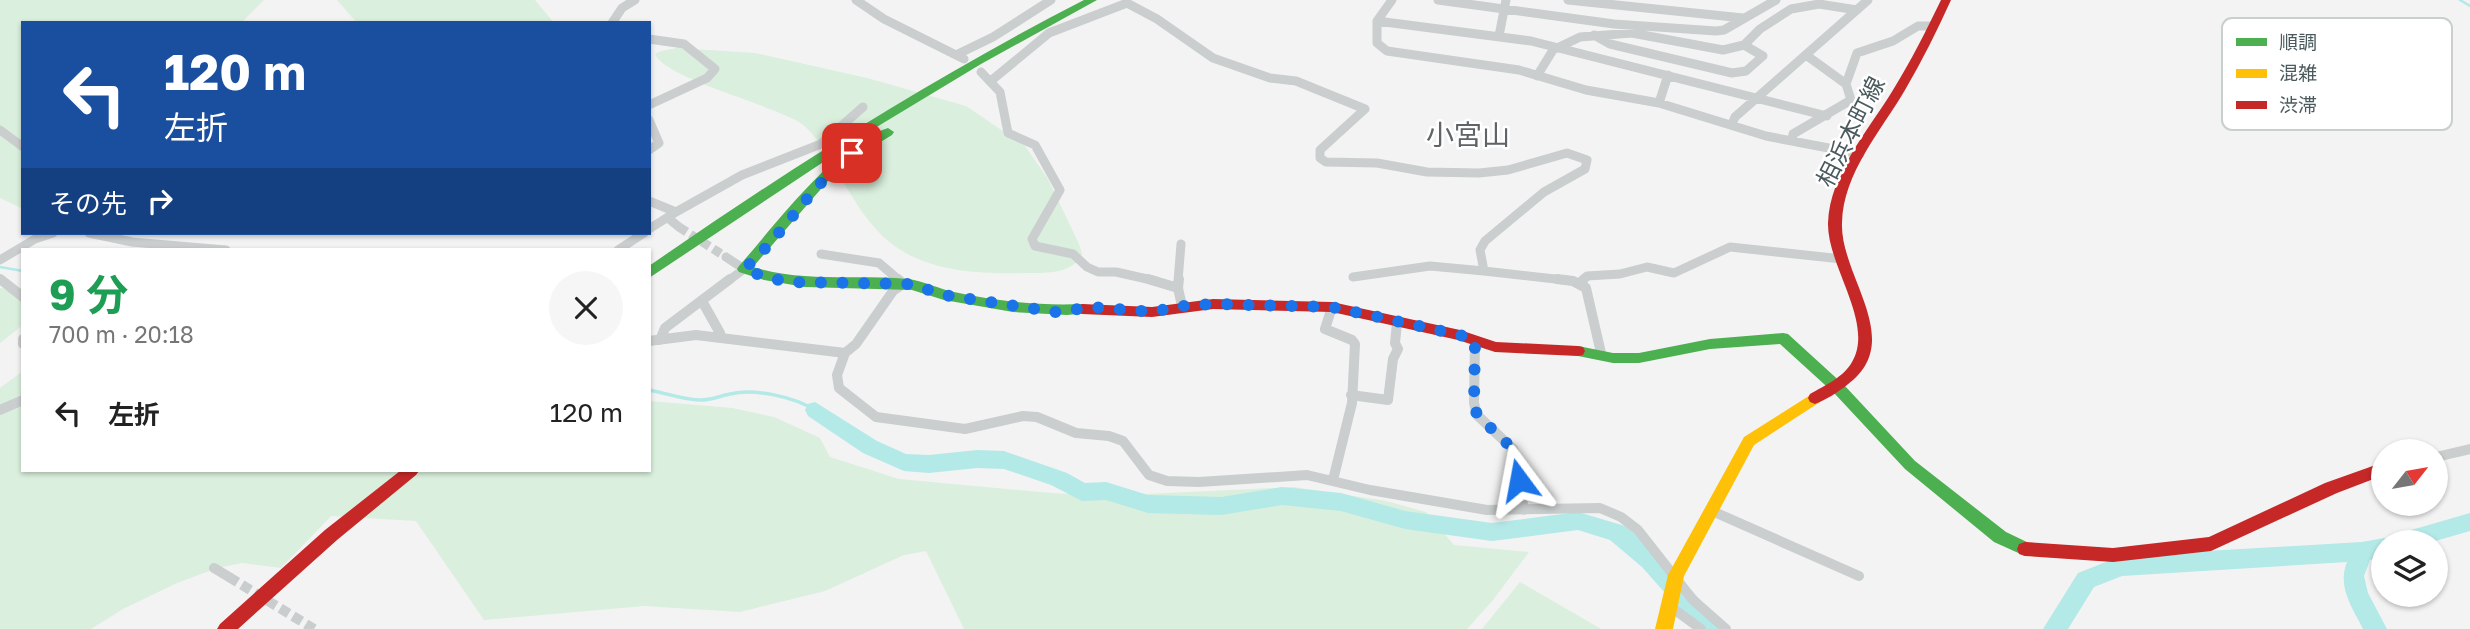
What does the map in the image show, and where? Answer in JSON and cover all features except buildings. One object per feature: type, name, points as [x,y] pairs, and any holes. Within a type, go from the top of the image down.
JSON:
[{"type":"main road","points":[[651,273],[734,211],[852,132],[964,67],[1091,0]]},
{"type":"main road","name":"相浜本町線","points":[[1664,629],[1673,589],[1753,436],[1858,367],[1866,350],[1864,326],[1835,234],[1837,210],[1860,155],[1946,0]]},
{"type":"main road","points":[[888,132],[852,153],[830,171],[779,235],[744,269],[768,278],[790,282],[911,284],[944,295],[1056,312],[1093,307],[1152,312],[1182,306],[1255,304],[1332,307],[1495,347],[1601,353],[1614,358],[1639,358],[1710,344],[1775,337],[1790,343],[1834,385],[1892,448],[1954,503],[2000,537],[2017,547],[2032,551],[2113,555],[2211,544],[2331,488],[2371,473]]},
{"type":"main road","points":[[226,629],[321,544],[410,472]]},
{"type":"street","points":[[613,21],[622,8],[635,0]]},
{"type":"street","points":[[856,0],[884,19],[961,57],[1051,0]]},
{"type":"street","points":[[1392,0],[1377,21],[1377,43],[1387,51],[1519,70],[1586,90],[1659,103],[1792,141],[1860,155]]},
{"type":"street","points":[[1438,0],[1505,4],[1614,24],[1716,31],[1724,30],[1776,0]]},
{"type":"street","points":[[1569,0],[1643,10],[1743,18]]},
{"type":"street","points":[[1643,0],[1643,10]]},
{"type":"street","points":[[1732,124],[1735,117],[1868,0]]},
{"type":"street","points":[[992,80],[1049,33],[1127,3],[1157,19],[1213,58],[1270,78],[1296,81],[1365,109],[1361,116],[1322,147],[1320,158],[1326,162],[1377,163],[1453,174],[1507,170],[1567,153],[1584,157],[1588,164],[1585,169],[1544,192],[1481,245],[1484,271]]},
{"type":"street","points":[[1499,36],[1505,4]]},
{"type":"street","points":[[1537,76],[1547,58],[1558,47],[1580,37],[1632,33],[1723,50],[1744,45],[1760,29],[1791,9],[1819,4],[1857,10]]},
{"type":"street","points":[[1377,21],[1499,36],[1558,47],[1827,116]]},
{"type":"street","points":[[1846,84],[1857,53],[1861,50],[1893,41],[1918,26],[1932,26]]},
{"type":"street","points":[[1593,35],[1610,44],[1732,73],[1746,71],[1763,56],[1744,45]]},
{"type":"street","points":[[651,39],[684,44],[715,69],[707,78],[651,104]]},
{"type":"street","points":[[1792,141],[1793,134],[1851,100],[1846,84],[1806,55]]},
{"type":"street","points":[[981,72],[992,80],[1002,93],[1008,133],[1035,145],[1060,190],[1032,239],[1035,246],[1073,254],[1087,267],[1098,271],[1160,280],[1178,288]]},
{"type":"street","points":[[1659,103],[1668,75]]},
{"type":"street","points":[[651,228],[742,175],[821,144],[863,107]]},
{"type":"street","points":[[651,125],[659,143],[651,149]]},
{"type":"street","points":[[0,130],[21,146]]},
{"type":"street","points":[[651,202],[672,215],[679,228]]},
{"type":"street","points":[[0,260],[35,239],[47,235]]},
{"type":"street","points":[[100,235],[148,244],[213,248]]},
{"type":"street","points":[[621,248],[641,235]]},
{"type":"street","points":[[1181,244],[1178,288],[1182,306]]},
{"type":"street","points":[[1580,282],[1587,276],[1620,274],[1647,267],[1674,273],[1730,247],[1842,260]]},
{"type":"street","points":[[821,254],[879,263],[885,272],[903,284],[893,291],[856,344],[845,353],[836,382],[846,395],[876,417],[965,429],[1023,416],[1037,417],[1076,433],[1109,436],[1123,441],[1149,475],[1167,481],[1199,482],[1289,475],[1333,480],[1446,505],[1487,510],[1585,507],[1614,512],[1635,527],[1701,629]]},
{"type":"street","points":[[655,340],[665,328],[744,269],[726,257]]},
{"type":"street","points":[[1353,277],[1430,266],[1580,282],[1586,288],[1601,353]]},
{"type":"street","points":[[0,279],[21,296]]},
{"type":"street","points":[[702,301],[720,333],[717,337]]},
{"type":"street","points":[[1332,307],[1325,329],[1352,340],[1354,344],[1352,402],[1333,480]]},
{"type":"street","points":[[1351,395],[1388,400],[1393,359],[1398,349],[1395,343],[1397,323]]},
{"type":"street","points":[[655,340],[696,335],[845,353]]},
{"type":"street","points":[[1475,341],[1474,403],[1477,415],[1513,449],[1524,510]]},
{"type":"street","points":[[0,410],[21,401]]},
{"type":"street","points":[[2448,454],[2470,449]]},
{"type":"street","points":[[1712,511],[1859,576]]},
{"type":"street","points":[[214,568],[229,577]]},
{"type":"street","points":[[1673,589],[1726,629]]},
{"type":"green space","points":[[0,0],[264,0],[243,21],[21,21],[21,208],[0,198]]},
{"type":"green space","points":[[337,0],[535,0],[552,21],[355,21]]},
{"type":"green space","points":[[677,48],[755,53],[867,78],[966,106],[1025,146],[1048,179],[1082,254],[1078,261],[1059,271],[986,273],[945,267],[907,254],[890,243],[870,223],[808,129],[788,117],[678,73],[655,54]]},
{"type":"green space","points":[[0,288],[21,289],[21,327],[0,343]]},
{"type":"green space","points":[[21,372],[21,472],[651,472],[651,401],[732,408],[774,417],[820,438],[830,457],[899,479],[1104,496],[1294,487],[1386,501],[1426,512],[1454,545],[1529,552],[1467,629],[964,629],[926,551],[904,555],[825,591],[740,612],[644,606],[484,620],[416,521],[331,516],[281,568],[242,563],[217,568],[177,583],[123,609],[91,629],[0,629],[0,388]]},
{"type":"green space","points":[[1520,582],[1601,629],[1482,629]]},
{"type":"waterway","points":[[2460,0],[2470,6]]},
{"type":"waterway","points":[[0,267],[21,271]]},
{"type":"waterway","points":[[651,390],[698,400],[740,392],[762,393],[785,398],[815,410]]},
{"type":"waterway","points":[[815,410],[870,447],[904,462],[929,464],[977,459],[1004,460],[1059,479],[1082,492],[1106,491],[1148,504],[1221,506],[1282,496],[1341,502],[1405,520],[1492,532],[1578,521],[1617,533],[1650,560],[1712,629]]},
{"type":"waterway","points":[[2443,530],[2470,522]]},
{"type":"waterway","points":[[2362,552],[2371,550]]},
{"type":"waterway","points":[[2055,629],[2086,580],[2121,566],[2362,552]]},
{"type":"waterway","points":[[2362,552],[2353,576],[2357,594],[2375,629]]},
{"type":"tunnel","points":[[679,227],[726,257]]},
{"type":"tunnel","points":[[229,577],[314,629]]},
{"type":"traffic: fast","points":[[651,272],[865,128],[977,61],[1092,0]]},
{"type":"traffic: fast","points":[[888,132],[850,155],[830,171],[744,269],[785,280],[805,282],[908,284],[944,295],[1013,307],[1082,309]]},
{"type":"traffic: fast","points":[[1578,351],[1613,358],[1639,358],[1710,344],[1783,338],[1840,390],[1910,465],[2000,537],[2025,549]]},
{"type":"traffic: slow","points":[[1664,629],[1676,575],[1749,441],[1815,398]]},
{"type":"traffic: jam","points":[[1815,398],[1851,374],[1860,362],[1865,346],[1861,312],[1836,240],[1837,205],[1842,187],[1859,153],[1912,68],[1946,0]]},
{"type":"traffic: jam","points":[[1082,309],[1152,312],[1213,304],[1332,307],[1460,335],[1495,347],[1578,351]]},
{"type":"traffic: jam","points":[[226,629],[331,535],[410,472]]},
{"type":"traffic: jam","points":[[2025,549],[2113,555],[2211,544],[2331,488],[2371,473]]},
{"type":"district","name":"小宮山","points":[[1468,135]]},
{"type":"route","points":[[852,153],[830,171],[779,235],[744,269],[768,278],[812,284],[911,284],[944,295],[1056,312],[1093,307],[1152,312],[1213,304],[1332,307],[1460,335],[1475,341],[1474,403],[1477,415],[1513,449],[1519,480]]}]
